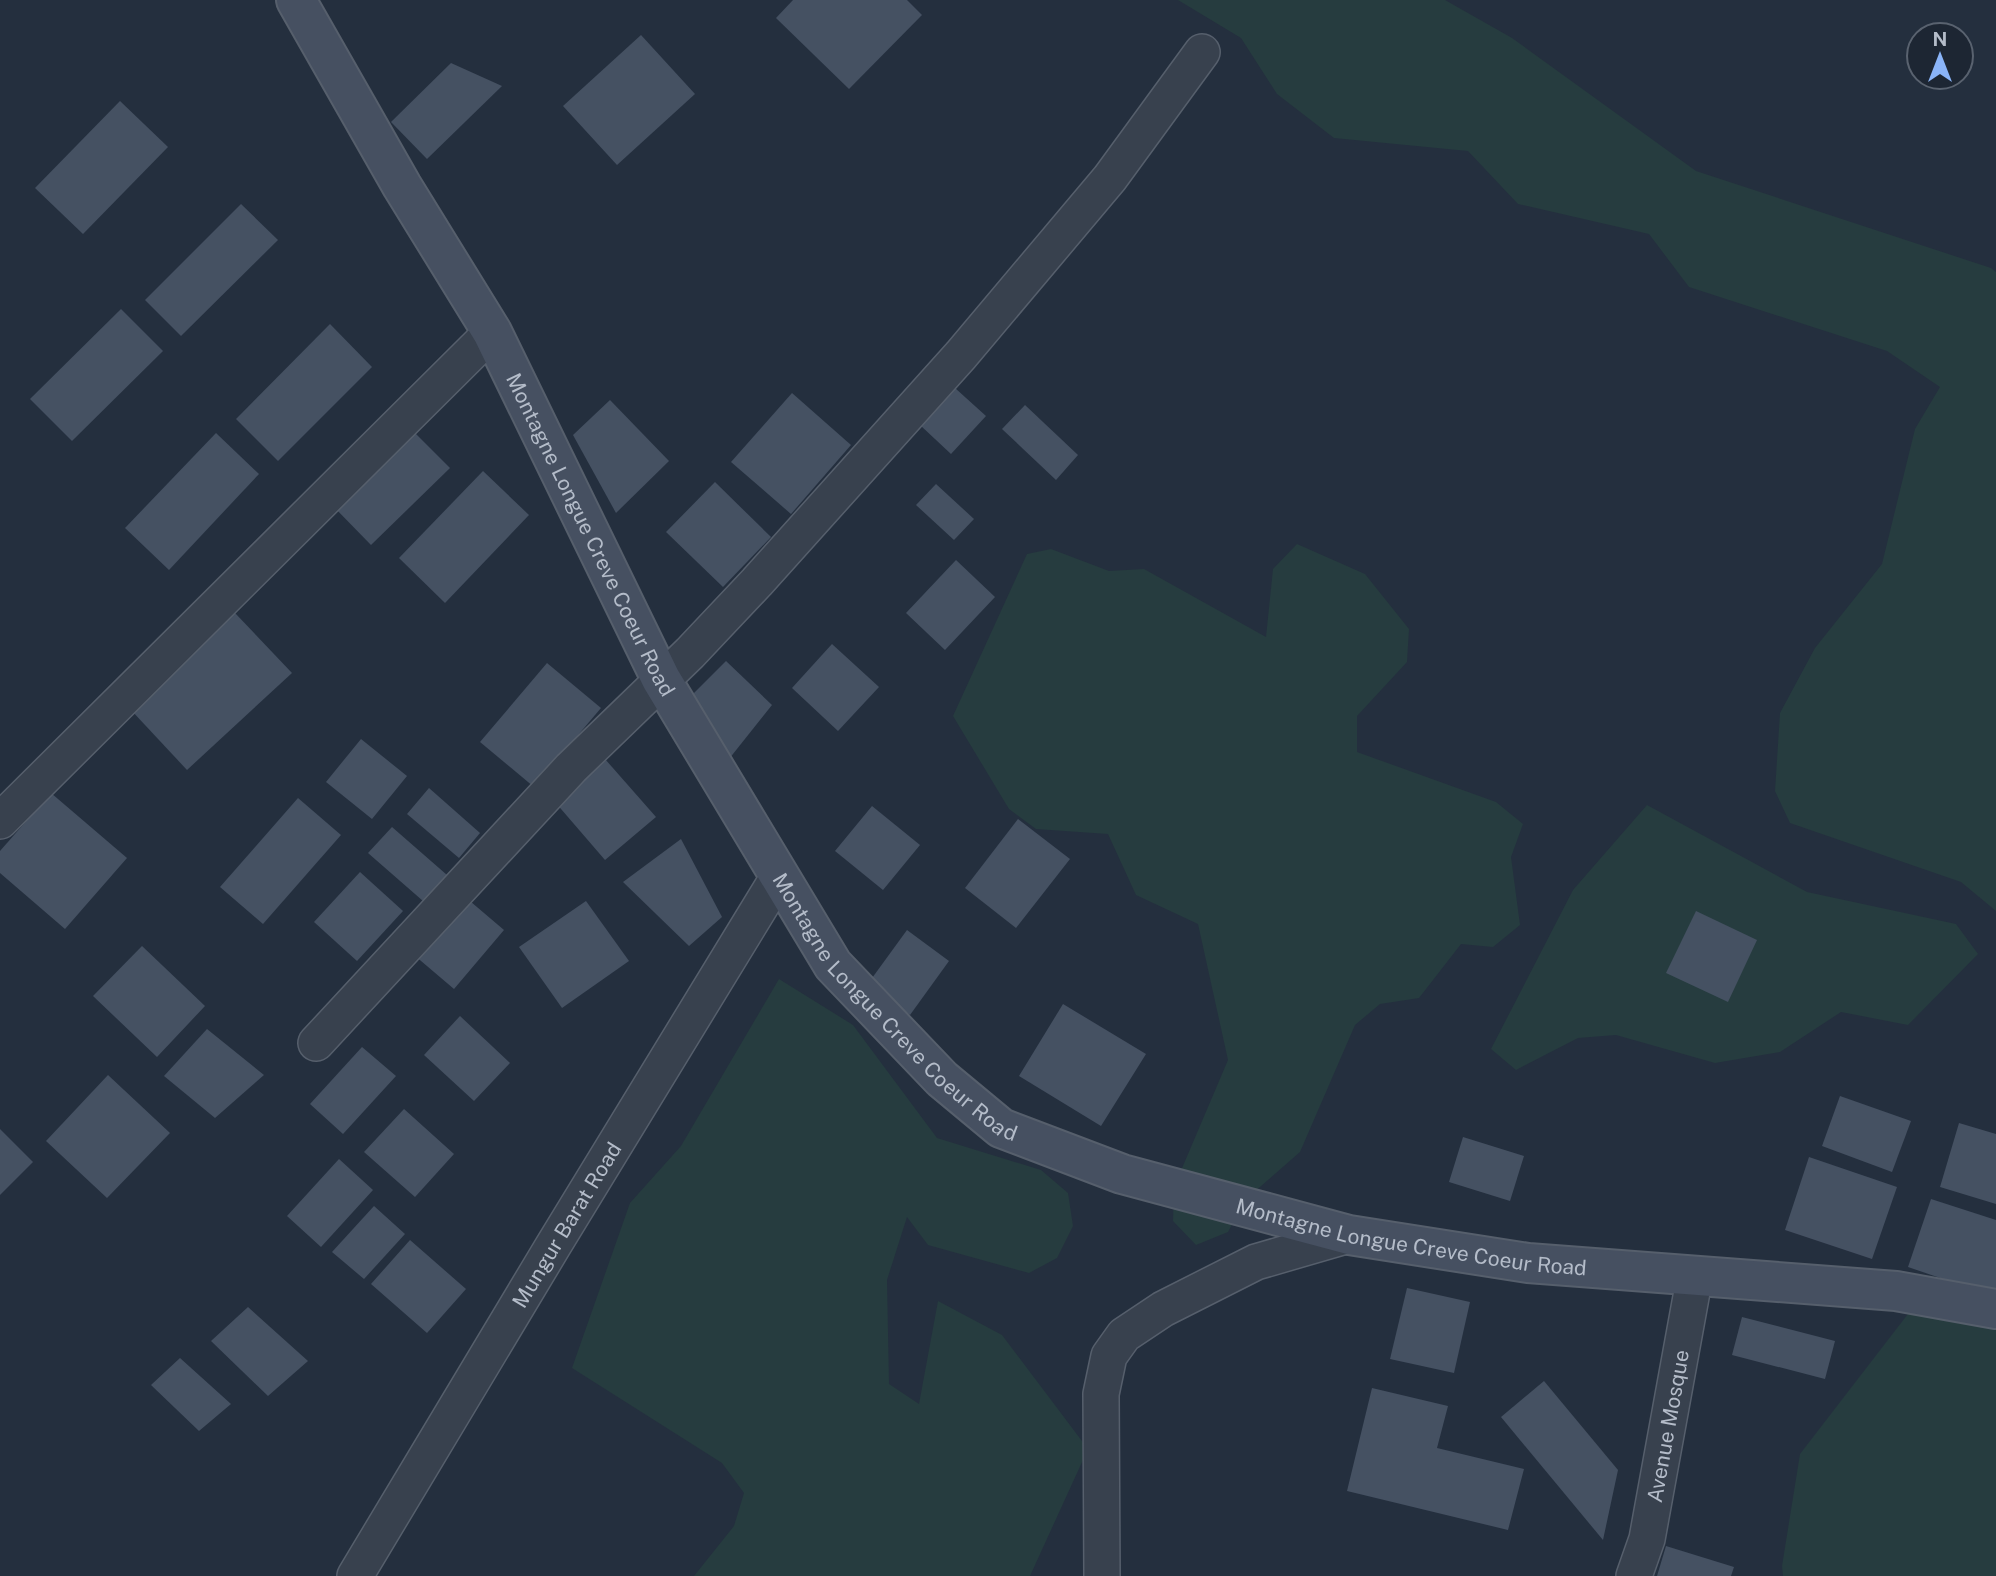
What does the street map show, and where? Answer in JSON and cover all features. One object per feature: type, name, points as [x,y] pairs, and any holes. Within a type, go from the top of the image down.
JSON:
[{"type":"main road","name":"Montagne Longue Creve Coeur Road","points":[[296,0],[402,186],[492,332],[661,679],[833,965],[942,1079],[1001,1128],[1122,1174],[1349,1235],[1528,1264],[1896,1290],[1996,1309]]},
{"type":"street","points":[[316,1043],[571,768],[690,653],[758,582],[993,317],[1110,178],[1202,52]]},
{"type":"street","points":[[0,821],[492,332]]},
{"type":"street","name":"Mungur Barat Road","points":[[355,1576],[779,876]]},
{"type":"street","points":[[1102,1576],[1101,1394],[1110,1356],[1124,1335],[1163,1309],[1255,1262],[1349,1235]]},
{"type":"street","name":"Avenue Mosque","points":[[1634,1576],[1647,1539],[1695,1275]]},
{"type":"green space","points":[[1178,0],[1445,0],[1512,38],[1696,171],[1991,268],[1996,272],[1996,911],[1961,882],[1790,823],[1775,791],[1780,713],[1815,648],[1882,564],[1915,429],[1940,387],[1887,351],[1689,287],[1649,234],[1518,204],[1468,151],[1334,138],[1277,94],[1241,38]]},
{"type":"green space","points":[[1297,544],[1365,574],[1409,629],[1407,662],[1357,716],[1357,752],[1496,802],[1523,824],[1511,857],[1520,925],[1493,947],[1461,944],[1419,998],[1380,1004],[1355,1025],[1300,1152],[1245,1200],[1228,1232],[1196,1245],[1173,1221],[1174,1187],[1228,1060],[1198,924],[1136,895],[1108,834],[1036,829],[1009,809],[953,716],[1027,554],[1051,549],[1109,571],[1144,569],[1266,637],[1273,569]]},
{"type":"green space","points":[[1647,805],[1807,892],[1956,924],[1978,954],[1908,1025],[1841,1012],[1780,1052],[1715,1063],[1616,1035],[1578,1038],[1516,1070],[1491,1049],[1573,890]]},
{"type":"green space","points":[[779,979],[853,1025],[937,1138],[1041,1170],[1068,1193],[1073,1226],[1057,1258],[1029,1273],[928,1245],[907,1217],[887,1280],[889,1384],[919,1404],[938,1301],[1002,1335],[1088,1449],[1030,1576],[694,1576],[734,1526],[744,1493],[722,1463],[572,1368],[630,1203],[681,1146]]},
{"type":"green space","points":[[1911,1310],[1996,1326],[1996,1576],[1783,1576],[1782,1566],[1800,1454]]},
{"type":"building","points":[[793,0],[907,0],[922,15],[849,89],[776,18]]},
{"type":"building","points":[[641,35],[695,94],[617,165],[563,106]]},
{"type":"building","points":[[451,63],[502,86],[427,159],[391,122]]},
{"type":"building","points":[[120,101],[168,147],[83,234],[35,188]]},
{"type":"building","points":[[241,204],[278,240],[181,336],[145,300]]},
{"type":"building","points":[[121,309],[163,351],[72,441],[30,399]]},
{"type":"building","points":[[330,324],[372,367],[278,461],[236,419]]},
{"type":"building","points":[[955,388],[986,416],[951,454],[920,425]]},
{"type":"building","points":[[792,393],[851,445],[791,514],[731,462]]},
{"type":"building","points":[[610,400],[669,461],[616,513],[573,435]]},
{"type":"building","points":[[1025,405],[1078,455],[1056,480],[1002,429]]},
{"type":"building","points":[[411,429],[450,468],[371,545],[332,505]]},
{"type":"building","points":[[216,433],[259,474],[169,570],[125,528]]},
{"type":"building","points":[[483,471],[529,515],[445,603],[399,558]]},
{"type":"building","points":[[715,482],[771,537],[723,587],[666,532]]},
{"type":"building","points":[[936,484],[974,519],[954,540],[916,505]]},
{"type":"building","points":[[956,560],[995,597],[945,650],[906,613]]},
{"type":"building","points":[[235,613],[292,673],[187,770],[131,710]]},
{"type":"building","points":[[832,644],[879,687],[838,731],[792,688]]},
{"type":"building","points":[[726,661],[772,705],[729,759],[683,704]]},
{"type":"building","points":[[547,663],[601,708],[534,787],[480,742]]},
{"type":"building","points":[[361,739],[407,776],[372,819],[326,782]]},
{"type":"building","points":[[605,759],[656,817],[605,860],[555,802]]},
{"type":"building","points":[[429,788],[480,833],[459,858],[407,814]]},
{"type":"building","points":[[51,793],[127,858],[65,929],[0,873],[0,851]]},
{"type":"building","points":[[298,798],[341,835],[263,924],[220,887]]},
{"type":"building","points":[[872,806],[920,845],[883,890],[835,851]]},
{"type":"building","points":[[1018,819],[1070,859],[1016,928],[965,888]]},
{"type":"building","points":[[392,827],[447,875],[423,901],[368,853]]},
{"type":"building","points":[[681,839],[722,917],[689,946],[623,882]]},
{"type":"building","points":[[360,872],[403,911],[357,961],[314,922]]},
{"type":"building","points":[[464,896],[504,930],[454,989],[414,955]]},
{"type":"building","points":[[586,901],[629,961],[562,1008],[519,947]]},
{"type":"building","points":[[1696,911],[1757,940],[1728,1002],[1666,973]]},
{"type":"building","points":[[907,930],[949,961],[910,1015],[867,985]]},
{"type":"building","points":[[142,946],[205,1006],[157,1057],[93,996]]},
{"type":"building","points":[[1063,1004],[1146,1054],[1101,1126],[1019,1076]]},
{"type":"building","points":[[460,1016],[510,1063],[474,1101],[424,1055]]},
{"type":"building","points":[[207,1029],[264,1075],[215,1118],[164,1076]]},
{"type":"building","points":[[362,1047],[396,1076],[343,1134],[310,1104]]},
{"type":"building","points":[[108,1075],[170,1133],[107,1198],[46,1141]]},
{"type":"building","points":[[1840,1096],[1911,1121],[1892,1172],[1822,1146]]},
{"type":"building","points":[[404,1109],[454,1154],[415,1197],[364,1152]]},
{"type":"building","points":[[1959,1123],[1996,1134],[1996,1204],[1940,1187]]},
{"type":"building","points":[[0,1129],[33,1162],[0,1195]]},
{"type":"building","points":[[1463,1137],[1524,1156],[1510,1201],[1449,1182]]},
{"type":"building","points":[[1809,1157],[1897,1187],[1872,1259],[1785,1230]]},
{"type":"building","points":[[339,1159],[373,1190],[321,1247],[287,1216]]},
{"type":"building","points":[[1931,1199],[1996,1220],[1996,1297],[1908,1267]]},
{"type":"building","points":[[374,1206],[405,1234],[364,1279],[332,1252]]},
{"type":"building","points":[[410,1240],[466,1289],[427,1333],[371,1284]]},
{"type":"building","points":[[1407,1288],[1470,1302],[1454,1373],[1390,1359]]},
{"type":"building","points":[[248,1307],[308,1361],[268,1396],[211,1341]]},
{"type":"building","points":[[1742,1317],[1835,1341],[1825,1379],[1732,1355]]},
{"type":"building","points":[[180,1358],[231,1404],[199,1431],[151,1385]]},
{"type":"building","points":[[1544,1381],[1618,1470],[1603,1540],[1501,1417]]},
{"type":"building","points":[[1372,1388],[1448,1406],[1437,1448],[1524,1469],[1508,1530],[1347,1491]]},
{"type":"building","points":[[1666,1546],[1734,1567],[1731,1576],[1657,1576]]}]
